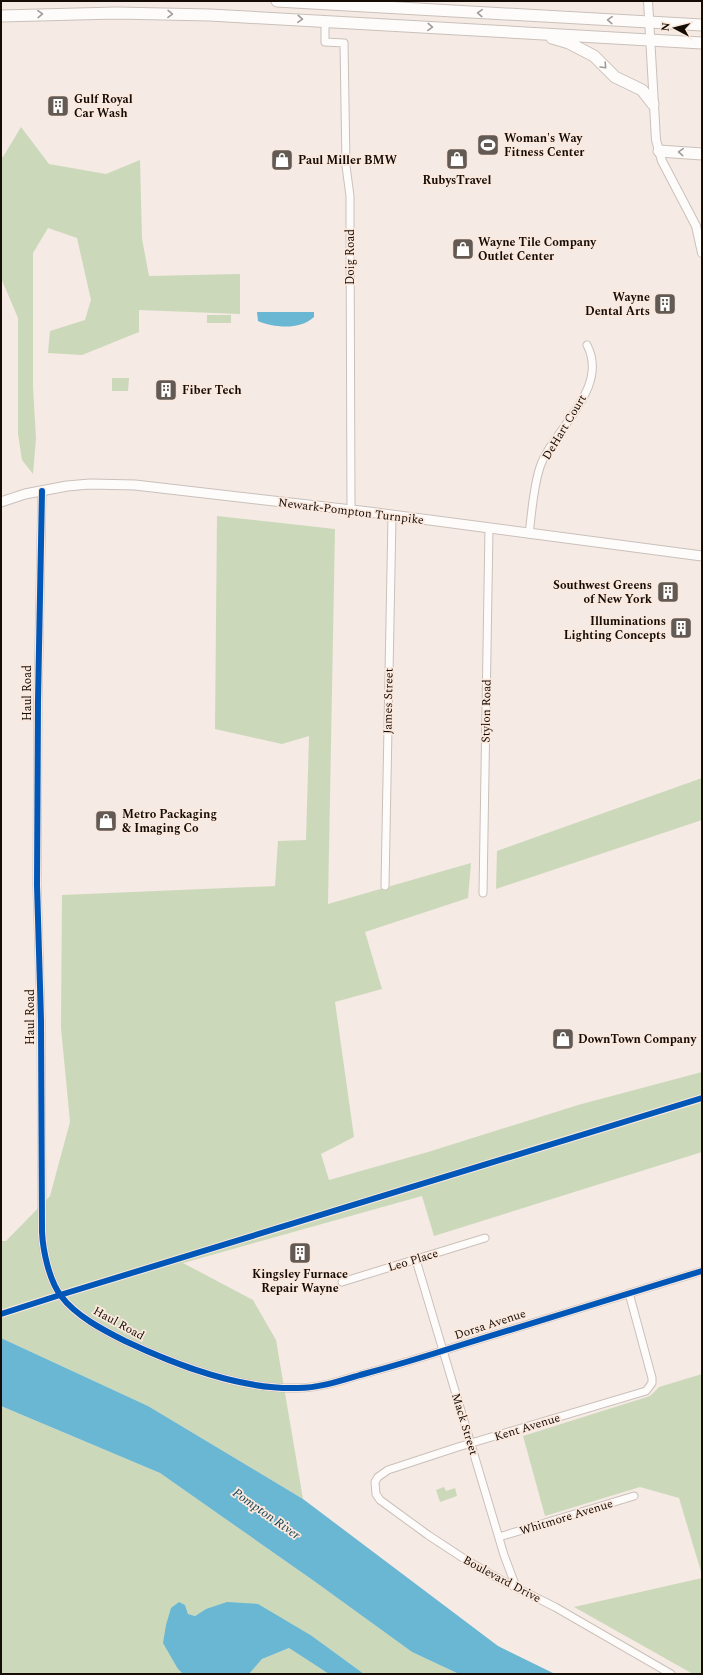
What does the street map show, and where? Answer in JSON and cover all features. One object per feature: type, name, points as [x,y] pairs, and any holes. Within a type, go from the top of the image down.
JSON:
[{"type":"highway","points":[[277,1],[357,3],[702,25]]},
{"type":"highway","points":[[1,16],[178,14],[532,32],[702,43]]},
{"type":"highway","points":[[532,32],[569,43],[594,56],[615,77],[642,90],[653,104]]},
{"type":"highway","points":[[659,151],[702,154]]},
{"type":"main road","name":"Newark-Pompton Turnpike","points":[[1,502],[42,491],[90,484],[135,485],[392,515],[702,556]]},
{"type":"street","points":[[648,1],[653,104],[659,151],[668,172],[696,226],[702,254]]},
{"type":"street","name":"Doig Road","points":[[324,21],[325,42],[344,43],[346,166],[350,211],[351,510]]},
{"type":"street","name":"DeHart Court","points":[[529,534],[536,482],[540,467],[551,446],[576,411],[588,388],[593,366],[592,354],[587,345]]},
{"type":"street","name":"Haul Road","points":[[42,491],[38,710],[37,885],[42,1020],[42,1246],[47,1264],[62,1298],[76,1311],[99,1327],[160,1357],[202,1372],[248,1384],[282,1388]]},
{"type":"street","name":"James Street","points":[[384,886],[392,515]]},
{"type":"street","name":"Stylon Road","points":[[483,893],[489,528]]},
{"type":"street","name":"Leo Place","points":[[342,1282],[485,1238]]},
{"type":"street","name":"Mack Street","points":[[416,1260],[499,1537],[516,1587]]},
{"type":"street","name":"Dorsa Avenue","points":[[282,1388],[311,1387],[338,1381],[443,1351],[702,1271]]},
{"type":"street","name":"Kent Avenue","points":[[398,1467],[471,1443],[646,1391],[652,1383],[652,1378],[629,1293]]},
{"type":"street","name":"Boulevard Drive","points":[[398,1467],[383,1472],[375,1482],[376,1494],[380,1500],[466,1560],[555,1607],[671,1674]]},
{"type":"street","name":"Whitmore Avenue","points":[[499,1537],[634,1496]]},
{"type":"green space","points":[[21,127],[49,164],[106,174],[140,160],[142,239],[149,276],[240,274],[240,314],[139,310],[139,332],[82,355],[48,353],[50,331],[85,320],[91,300],[77,238],[48,228],[33,253],[33,388],[36,438],[33,474],[22,460],[18,434],[18,318],[1,278],[1,156],[3,157]]},
{"type":"green space","points":[[207,315],[231,315],[231,323],[207,323]]},
{"type":"green space","points":[[112,378],[129,378],[128,391],[112,391]]},
{"type":"green space","points":[[217,516],[335,529],[328,904],[471,863],[468,898],[365,932],[382,989],[335,1002],[354,1137],[321,1154],[329,1180],[428,1152],[578,1105],[702,1072],[702,1152],[434,1236],[422,1196],[183,1263],[253,1300],[276,1340],[303,1499],[148,1406],[1,1338],[1,1241],[6,1241],[50,1196],[70,1122],[61,1028],[62,895],[275,886],[278,841],[306,840],[309,736],[282,744],[215,729]]},
{"type":"green space","points":[[702,778],[702,820],[496,889],[497,851]]},
{"type":"green space","points":[[702,1374],[702,1575],[679,1498],[640,1487],[545,1516],[523,1436],[650,1396],[659,1387]]},
{"type":"green space","points":[[1,1406],[160,1473],[412,1652],[459,1674],[364,1674],[312,1636],[206,1609],[195,1616],[188,1614],[185,1605],[178,1669],[183,1674],[1,1674]]},
{"type":"green space","points":[[444,1487],[446,1491],[455,1488],[457,1496],[440,1502],[436,1490]]},
{"type":"green space","points":[[702,1578],[702,1674],[693,1674],[574,1607]]},
{"type":"green space","points":[[289,1648],[329,1674],[249,1674],[262,1659]]},
{"type":"water","points":[[257,312],[314,312],[314,317],[309,321],[295,326],[279,326],[258,321]]},
{"type":"water","name":"Pompton River","points":[[1,1338],[148,1406],[303,1499],[498,1646],[555,1674],[459,1674],[412,1652],[160,1473],[1,1406]]},
{"type":"water","points":[[179,1602],[185,1605],[188,1614],[195,1616],[206,1609],[227,1602],[258,1604],[312,1636],[364,1674],[329,1674],[289,1648],[262,1659],[249,1674],[183,1674],[178,1669],[163,1643],[171,1608]]},
{"type":"cycle path","points":[[42,491],[38,701],[37,885],[41,1020],[42,1232],[47,1265],[53,1282],[61,1296],[74,1310],[99,1327],[125,1341],[165,1359],[231,1380],[276,1388],[298,1388],[329,1384],[702,1271]]},
{"type":"cycle path","points":[[1,1314],[702,1098]]},
{"type":"place","name":"Gulf Royal Car Wash","points":[[58,106]]},
{"type":"place","name":"Woman's Way Fitness Center","points":[[488,145]]},
{"type":"place","name":"RubysTravel","points":[[457,159]]},
{"type":"place","name":"Paul Miller BMW","points":[[282,160]]},
{"type":"place","name":"Wayne Tile Company Outlet Center","points":[[463,249]]},
{"type":"place","name":"Wayne Dental Arts","points":[[665,304]]},
{"type":"place","name":"Fiber Tech","points":[[166,390]]},
{"type":"place","name":"Southwest Greens of New York","points":[[668,592]]},
{"type":"place","name":"Illuminations Lighting Concepts","points":[[681,628]]},
{"type":"place","name":"Metro Packaging & Imaging Co","points":[[106,821]]},
{"type":"place","name":"DownTown Company","points":[[563,1039]]},
{"type":"place","name":"Kingsley Furnace Repair Wayne","points":[[300,1253]]}]
